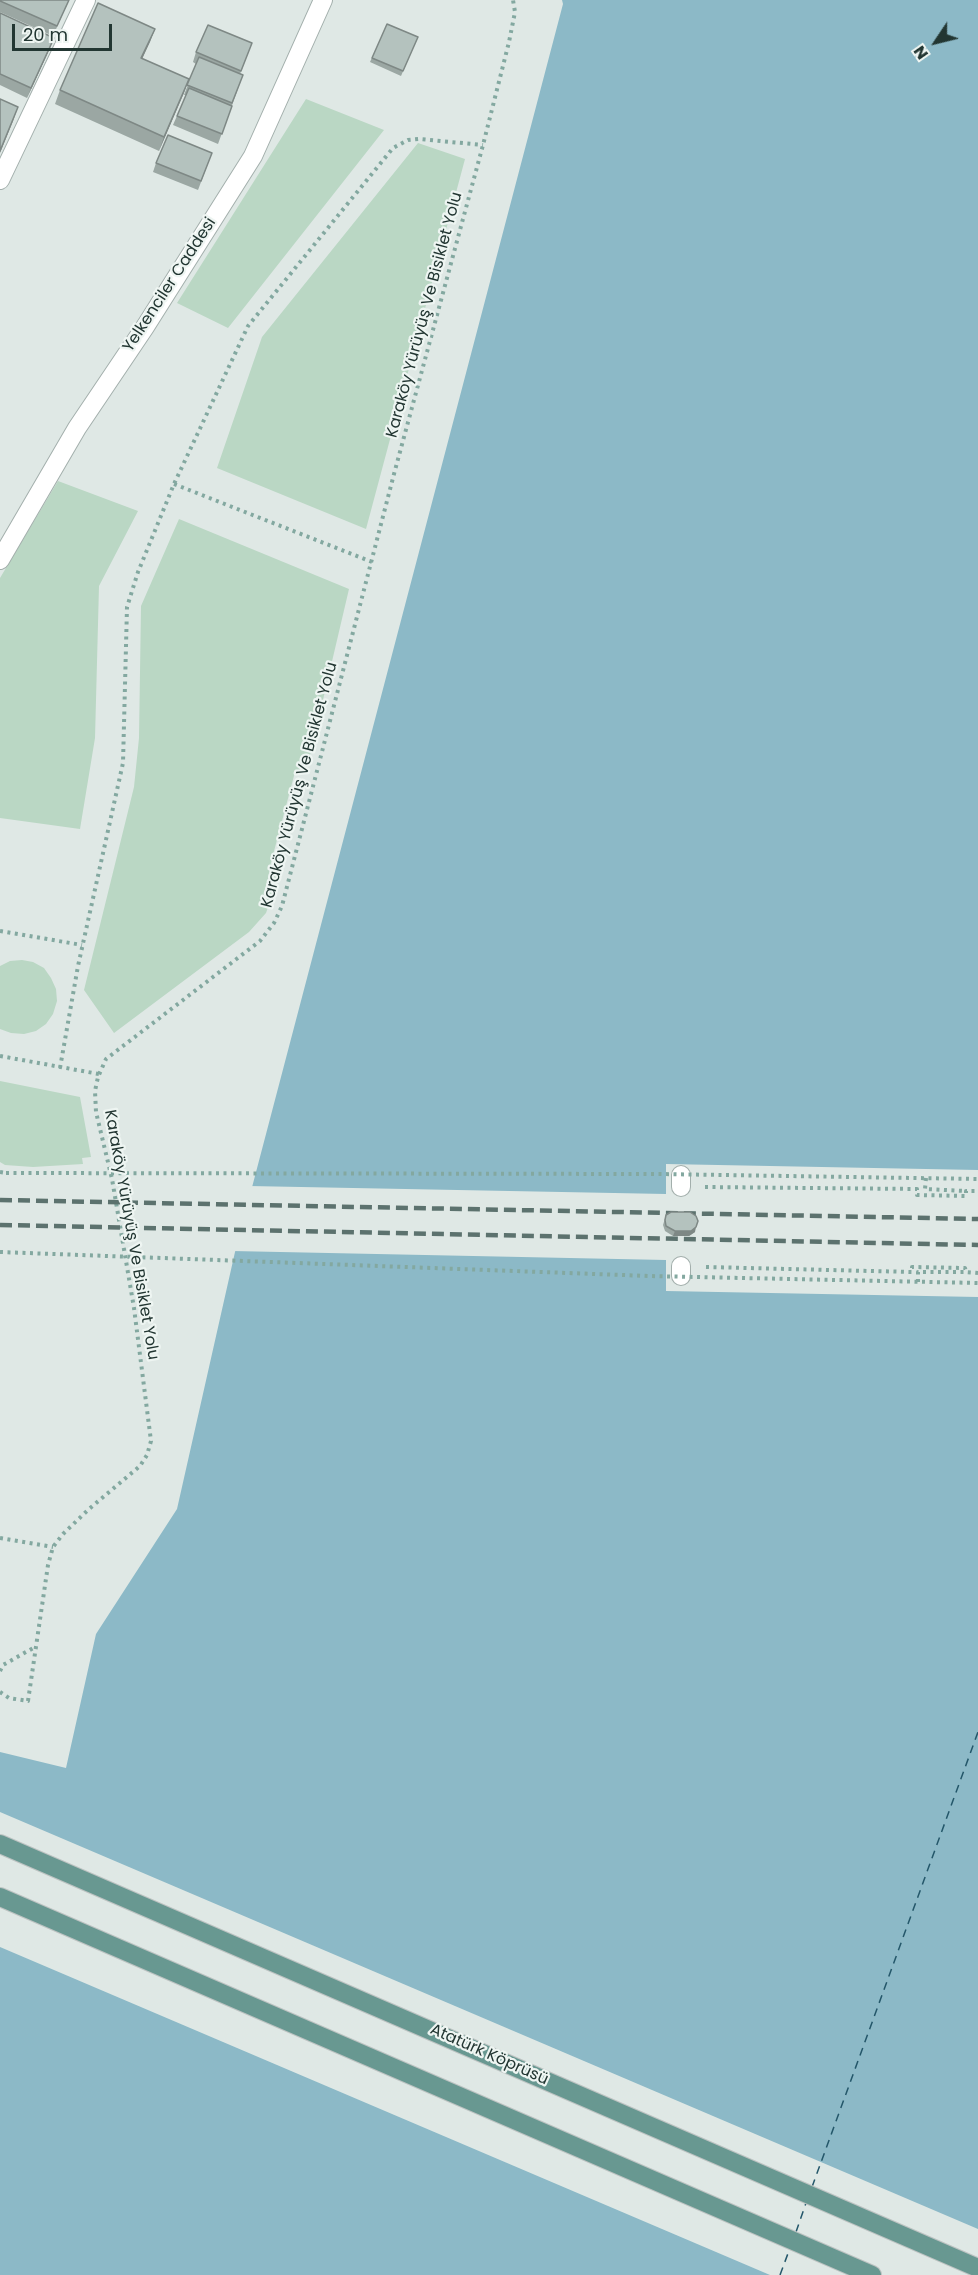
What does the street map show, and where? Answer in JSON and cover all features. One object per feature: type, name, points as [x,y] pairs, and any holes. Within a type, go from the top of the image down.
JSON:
[{"type":"main road","name":"Atatürk Köprüsü","points":[[0,1844],[978,2268]]},
{"type":"main road","points":[[0,1897],[872,2275]]},
{"type":"street","points":[[0,180],[86,0]]},
{"type":"street","name":"Yelkenciler Caddesi","points":[[0,560],[76,428],[145,327],[253,156],[323,0]]},
{"type":"path","name":"Karaköy Yürüyüş Ve Bisiklet Yolu","points":[[0,1692],[9,1698],[28,1701],[48,1565],[53,1547],[89,1509],[140,1466],[151,1442],[134,1308],[112,1179],[96,1112],[95,1092],[99,1074],[106,1059],[260,941],[274,923],[282,906],[483,145],[509,42],[515,12],[513,0]]},
{"type":"path","points":[[60,1068],[82,946],[123,763],[127,607],[138,572],[174,484],[248,326],[393,148],[408,140],[419,139],[483,145]]},
{"type":"path","points":[[174,484],[372,562]]},
{"type":"path","points":[[0,931],[82,946]]},
{"type":"path","points":[[0,1056],[99,1074]]},
{"type":"path","points":[[0,1164],[0,1171],[681,1181],[917,1189],[917,1195],[966,1196],[966,1191]]},
{"type":"path","points":[[926,1178],[925,1189],[978,1191]]},
{"type":"path","points":[[681,1181],[978,1179]]},
{"type":"path","points":[[0,1252],[681,1271],[978,1283]]},
{"type":"path","points":[[681,1271],[912,1272],[912,1267],[965,1268],[966,1272]]},
{"type":"path","points":[[918,1282],[918,1272],[978,1273]]},
{"type":"path","points":[[0,1538],[53,1547]]},
{"type":"path","points":[[0,1671],[3,1665],[35,1647]]},
{"type":"green space","points":[[306,99],[384,130],[228,328],[177,303]]},
{"type":"green space","points":[[418,143],[465,159],[366,529],[217,468],[262,337]]},
{"type":"green space","points":[[58,481],[138,511],[99,586],[95,738],[80,829],[0,818],[0,578]]},
{"type":"green space","points":[[179,519],[349,589],[307,768],[295,772],[269,870],[278,878],[266,913],[249,932],[114,1033],[84,990],[134,787],[139,738],[141,606]]},
{"type":"green space","points":[[10,961],[33,962],[44,968],[56,989],[57,1001],[53,1014],[46,1024],[36,1031],[24,1034],[0,1029],[0,966]]},
{"type":"green space","points":[[0,1081],[80,1097],[91,1157],[82,1158],[83,1164],[33,1167],[5,1165],[0,1162]]},
{"type":"water","points":[[562,0],[978,0],[978,2275],[0,2275],[0,1752],[66,1768],[96,1634],[177,1509],[235,1252],[563,4]]},
{"type":"pier","points":[[666,1164],[978,1170],[978,1297],[666,1291],[666,1260],[232,1251],[249,1186],[666,1194]]},
{"type":"pier","points":[[0,1812],[978,2229],[978,2275],[770,2275],[0,1947]]},
{"type":"building","points":[[0,0],[69,0],[57,26]]},
{"type":"building","points":[[98,3],[155,29],[141,58],[189,79],[164,137],[60,90]]},
{"type":"building","points":[[0,13],[54,38],[31,88],[0,74]]},
{"type":"building","points":[[387,24],[418,37],[403,71],[372,58]]},
{"type":"building","points":[[208,25],[252,43],[241,71],[196,52]]},
{"type":"building","points":[[199,57],[243,75],[232,103],[187,85]]},
{"type":"building","points":[[189,88],[232,106],[222,134],[177,116]]},
{"type":"building","points":[[0,99],[18,107],[0,151]]},
{"type":"building","points":[[168,135],[212,153],[201,181],[156,163]]},
{"type":"building","points":[[671,1212],[690,1212],[696,1216],[698,1221],[696,1227],[691,1231],[675,1231],[666,1226],[666,1215]]},
{"type":"ferry route","points":[[812,2187],[978,1732]]},
{"type":"ferry route","points":[[796,2232],[806,2203]]},
{"type":"ferry route","points":[[780,2275],[790,2248]]},
{"type":"railway","points":[[0,1200],[978,1219]]},
{"type":"railway","points":[[0,1225],[978,1245]]}]
